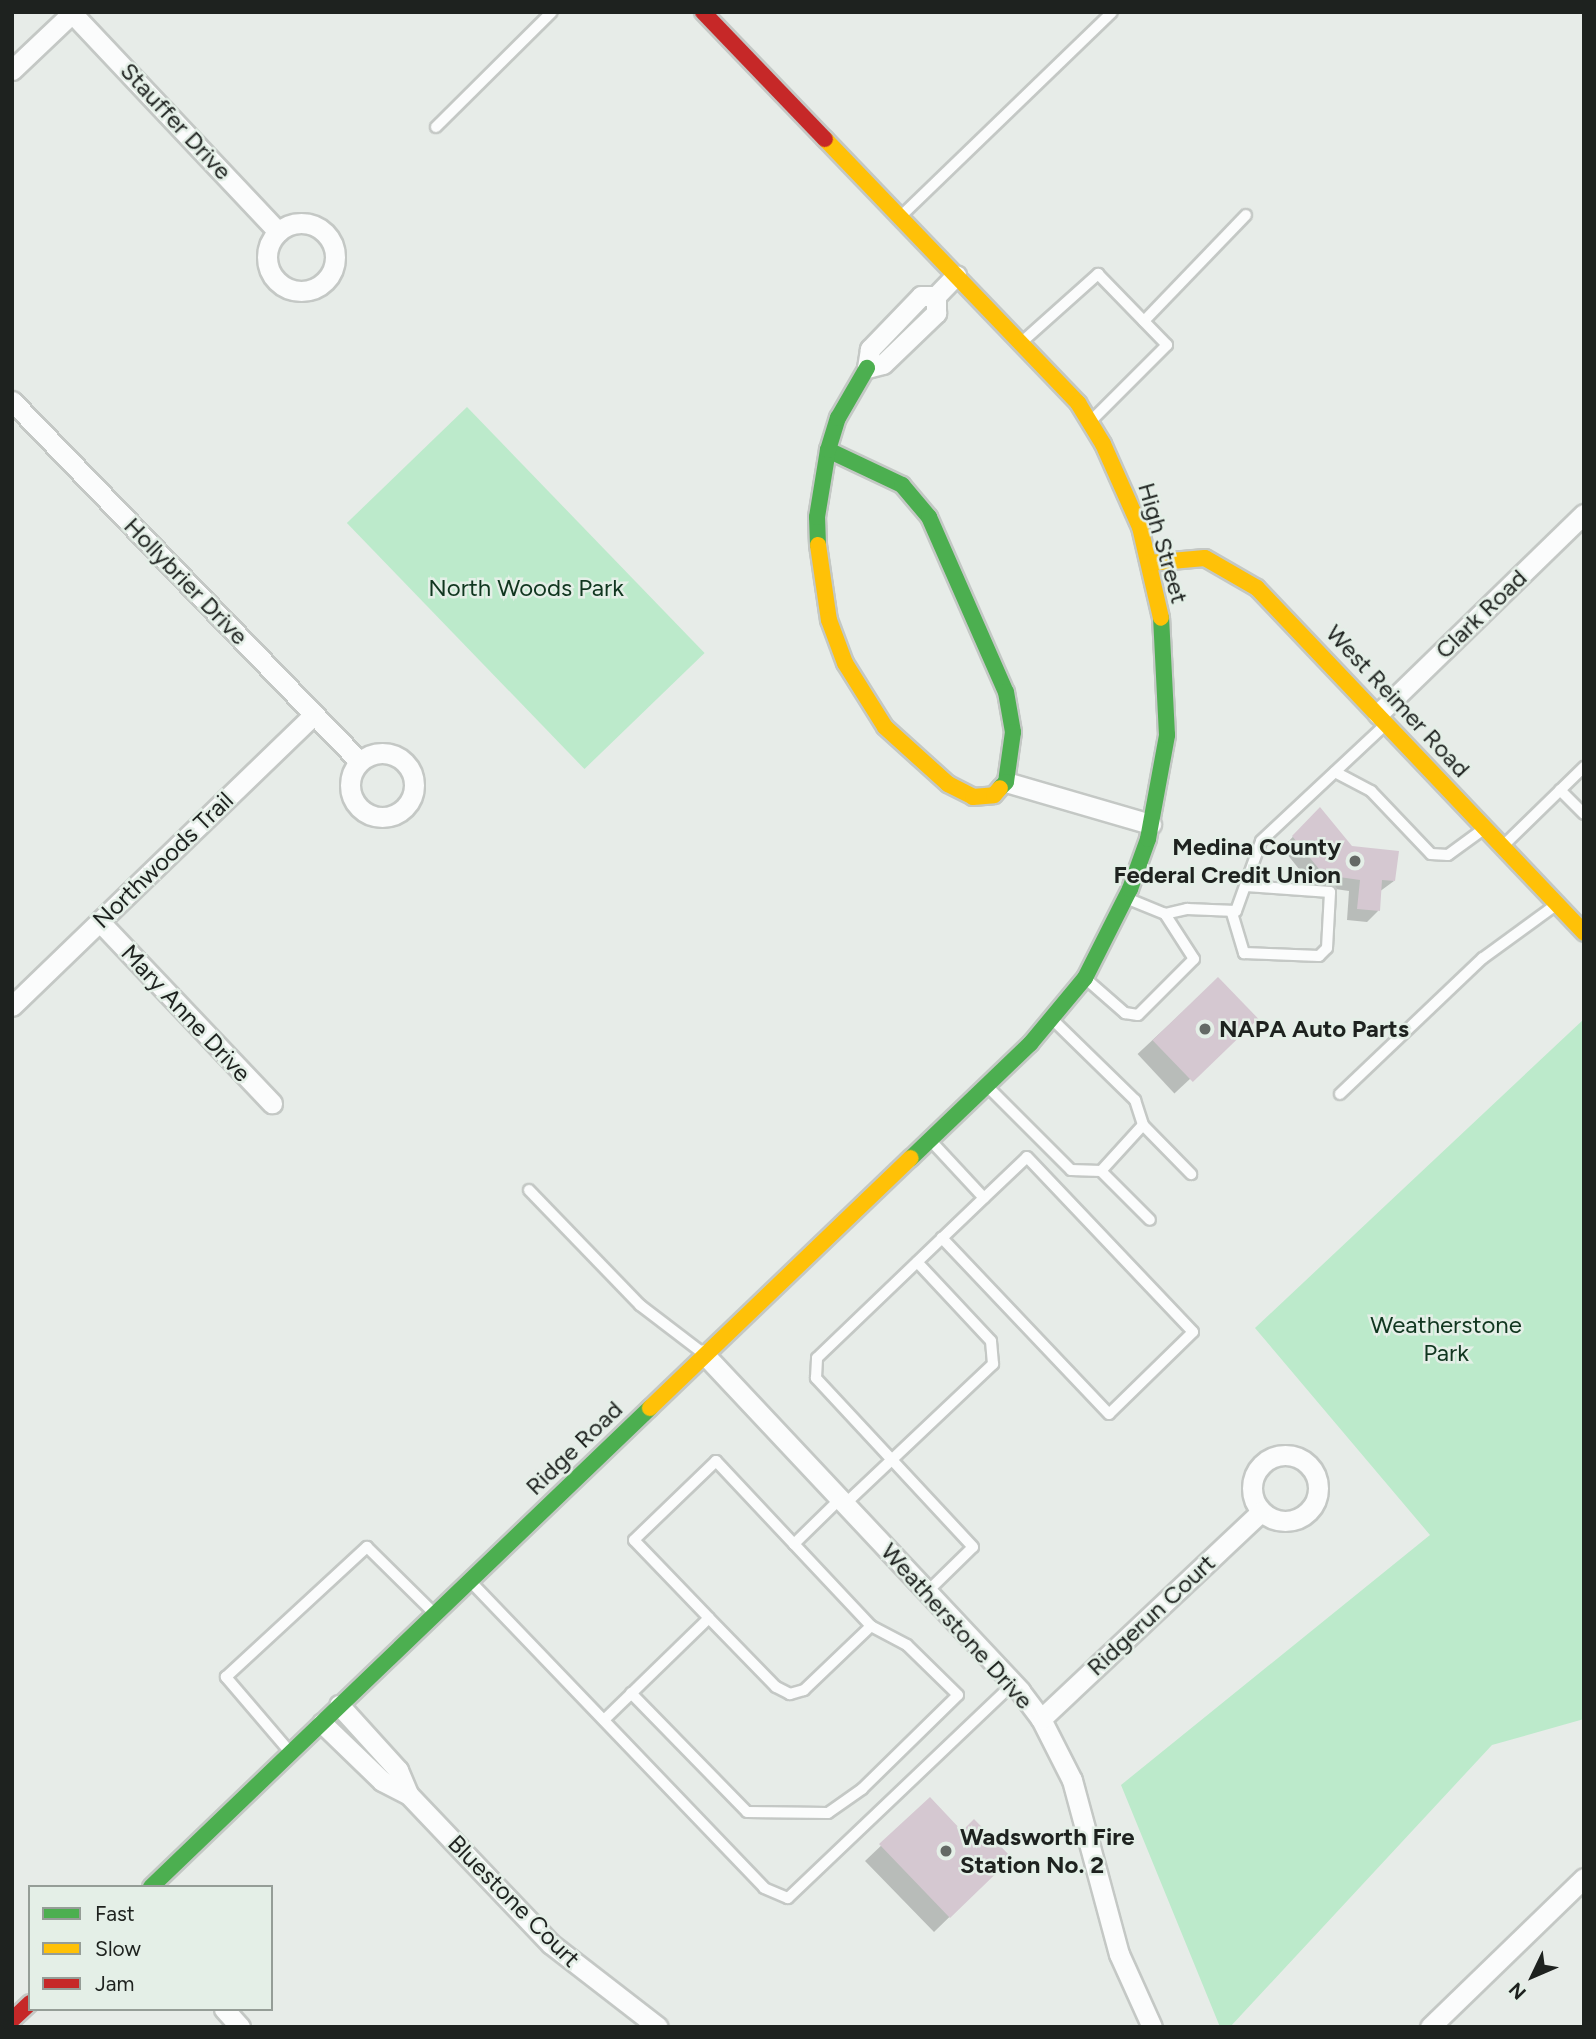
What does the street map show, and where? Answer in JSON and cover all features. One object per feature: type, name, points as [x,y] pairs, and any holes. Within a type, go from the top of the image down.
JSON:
[{"type":"main road","name":"High Street","points":[[703,12],[1022,342],[1091,422],[1125,486],[1149,563],[1164,629],[1168,682],[1167,735],[1151,824],[1126,898],[1085,978],[1030,1044]]},
{"type":"main road","points":[[828,450],[902,485],[929,517],[1006,692],[1013,732],[1006,782],[994,794],[973,797],[948,784],[885,727],[845,663],[829,620],[818,557],[817,517],[828,450],[838,418],[867,368]]},
{"type":"main road","name":"West Reimer Road","points":[[1149,563],[1179,557],[1205,558],[1231,569],[1303,633],[1584,932]]},
{"type":"main road","name":"Ridge Road","points":[[153,1885],[1030,1044]]},
{"type":"main road","points":[[12,2020],[28,2005]]},
{"type":"street","points":[[12,70],[71,13]]},
{"type":"street","name":"Stauffer Drive","points":[[71,13],[278,232]]},
{"type":"street","points":[[867,368],[870,349],[921,296],[936,296],[957,275]]},
{"type":"street","name":"Hollybrier Drive","points":[[12,401],[360,762]]},
{"type":"street","name":"Clark Road","points":[[1382,718],[1584,514]]},
{"type":"street","name":"Northwoods Trail","points":[[12,1006],[314,713]]},
{"type":"street","points":[[1006,782],[1151,824]]},
{"type":"street","name":"Mary Anne Drive","points":[[100,922],[272,1103]]},
{"type":"street","name":"Weatherstone Drive","points":[[704,1354],[1013,1684],[1041,1719],[1072,1780],[1119,1954],[1152,2027]]},
{"type":"street","name":"Ridgerun Court","points":[[1041,1719],[1261,1512]]},
{"type":"street","name":"Bluestone Court","points":[[340,1706],[398,1770],[408,1794]]},
{"type":"street","name":"Bluestone Court","points":[[322,1723],[382,1781],[408,1794],[551,1944],[658,2027]]},
{"type":"street","points":[[1430,2027],[1584,1878]]},
{"type":"street","points":[[225,2011],[240,2027]]},
{"type":"lane","points":[[436,127],[552,12]]},
{"type":"lane","points":[[900,217],[1112,12]]},
{"type":"lane","points":[[1144,321],[1245,215]]},
{"type":"lane","points":[[1022,342],[1098,274],[1167,345],[1091,422]]},
{"type":"lane","points":[[1232,913],[1241,904],[1252,855],[1261,841],[1335,772],[1382,718]]},
{"type":"lane","points":[[1502,846],[1584,767]]},
{"type":"lane","points":[[1335,772],[1371,790],[1431,854],[1448,855],[1485,828]]},
{"type":"lane","points":[[1560,790],[1584,814]]},
{"type":"lane","points":[[1232,913],[1244,953],[1319,956],[1327,948],[1330,892],[1246,886]]},
{"type":"lane","points":[[1126,898],[1165,914],[1195,909],[1232,913]]},
{"type":"lane","points":[[1340,1094],[1483,958],[1557,904]]},
{"type":"lane","points":[[1085,978],[1125,1013],[1138,1015],[1194,959],[1165,914]]},
{"type":"lane","points":[[1051,1019],[1135,1100],[1143,1125],[1191,1174]]},
{"type":"lane","points":[[987,1085],[1071,1170],[1101,1171],[1150,1220]]},
{"type":"lane","points":[[1101,1171],[1143,1125]]},
{"type":"lane","points":[[929,1140],[984,1198]]},
{"type":"lane","points":[[927,1592],[973,1547],[816,1378],[817,1358],[918,1262],[942,1238],[1027,1157],[1193,1332],[1109,1414],[942,1238]]},
{"type":"lane","points":[[529,1190],[640,1305],[704,1354]]},
{"type":"lane","points":[[794,1544],[892,1460],[993,1364],[991,1341],[918,1262]]},
{"type":"lane","points":[[631,1693],[747,1812],[828,1813],[862,1789],[958,1695],[907,1645],[871,1626],[716,1461],[634,1540],[776,1687],[790,1695],[804,1690],[871,1626]]},
{"type":"lane","points":[[291,1753],[226,1677],[367,1546],[435,1614]]},
{"type":"lane","points":[[470,1580],[764,1888],[788,1898],[1013,1684]]},
{"type":"lane","points":[[604,1720],[709,1618]]},
{"type":"green space","name":"North Woods Park","points":[[467,407],[705,653],[584,769],[347,523]]},
{"type":"green space","name":"Weatherstone Park","points":[[1584,1019],[1584,1719],[1492,1745],[1230,2027],[1220,2027],[1121,1785],[1430,1535],[1255,1328]]},
{"type":"building","name":"Medina County Federal Credit Union","points":[[1320,807],[1352,846],[1399,851],[1395,881],[1382,880],[1380,911],[1357,909],[1360,880],[1339,877],[1332,870],[1324,875],[1292,836]]},
{"type":"building","name":"NAPA Auto Parts","points":[[1218,977],[1258,1019],[1193,1082],[1153,1040]]},
{"type":"building","name":"Wadsworth Fire Station No. 2","points":[[930,1797],[962,1831],[974,1819],[1012,1858],[950,1918],[879,1844]]},
{"type":"traffic: fast","points":[[818,545],[817,517],[828,450],[838,418],[867,368]]},
{"type":"traffic: fast","points":[[828,450],[902,485],[929,517],[1006,692],[1013,732],[1006,782],[1000,788]]},
{"type":"traffic: fast","points":[[911,1158],[1030,1044],[1085,978],[1130,889],[1148,839],[1167,735],[1161,618]]},
{"type":"traffic: fast","points":[[153,1885],[650,1408]]},
{"type":"traffic: slow","points":[[825,139],[1078,403],[1103,444],[1140,527],[1161,618]]},
{"type":"traffic: slow","points":[[818,545],[829,620],[845,663],[885,727],[948,784],[973,797],[994,795],[1000,788]]},
{"type":"traffic: slow","points":[[1149,563],[1205,558],[1257,588],[1584,932]]},
{"type":"traffic: slow","points":[[650,1408],[911,1158]]},
{"type":"traffic: jam","points":[[703,12],[825,139]]},
{"type":"traffic: jam","points":[[12,2020],[28,2005]]},
{"type":"place","name":"Medina County Federal Credit Union","points":[[1355,861]]},
{"type":"place","name":"NAPA Auto Parts","points":[[1205,1029]]},
{"type":"place","name":"Wadsworth Fire Station No. 2","points":[[946,1851]]}]
